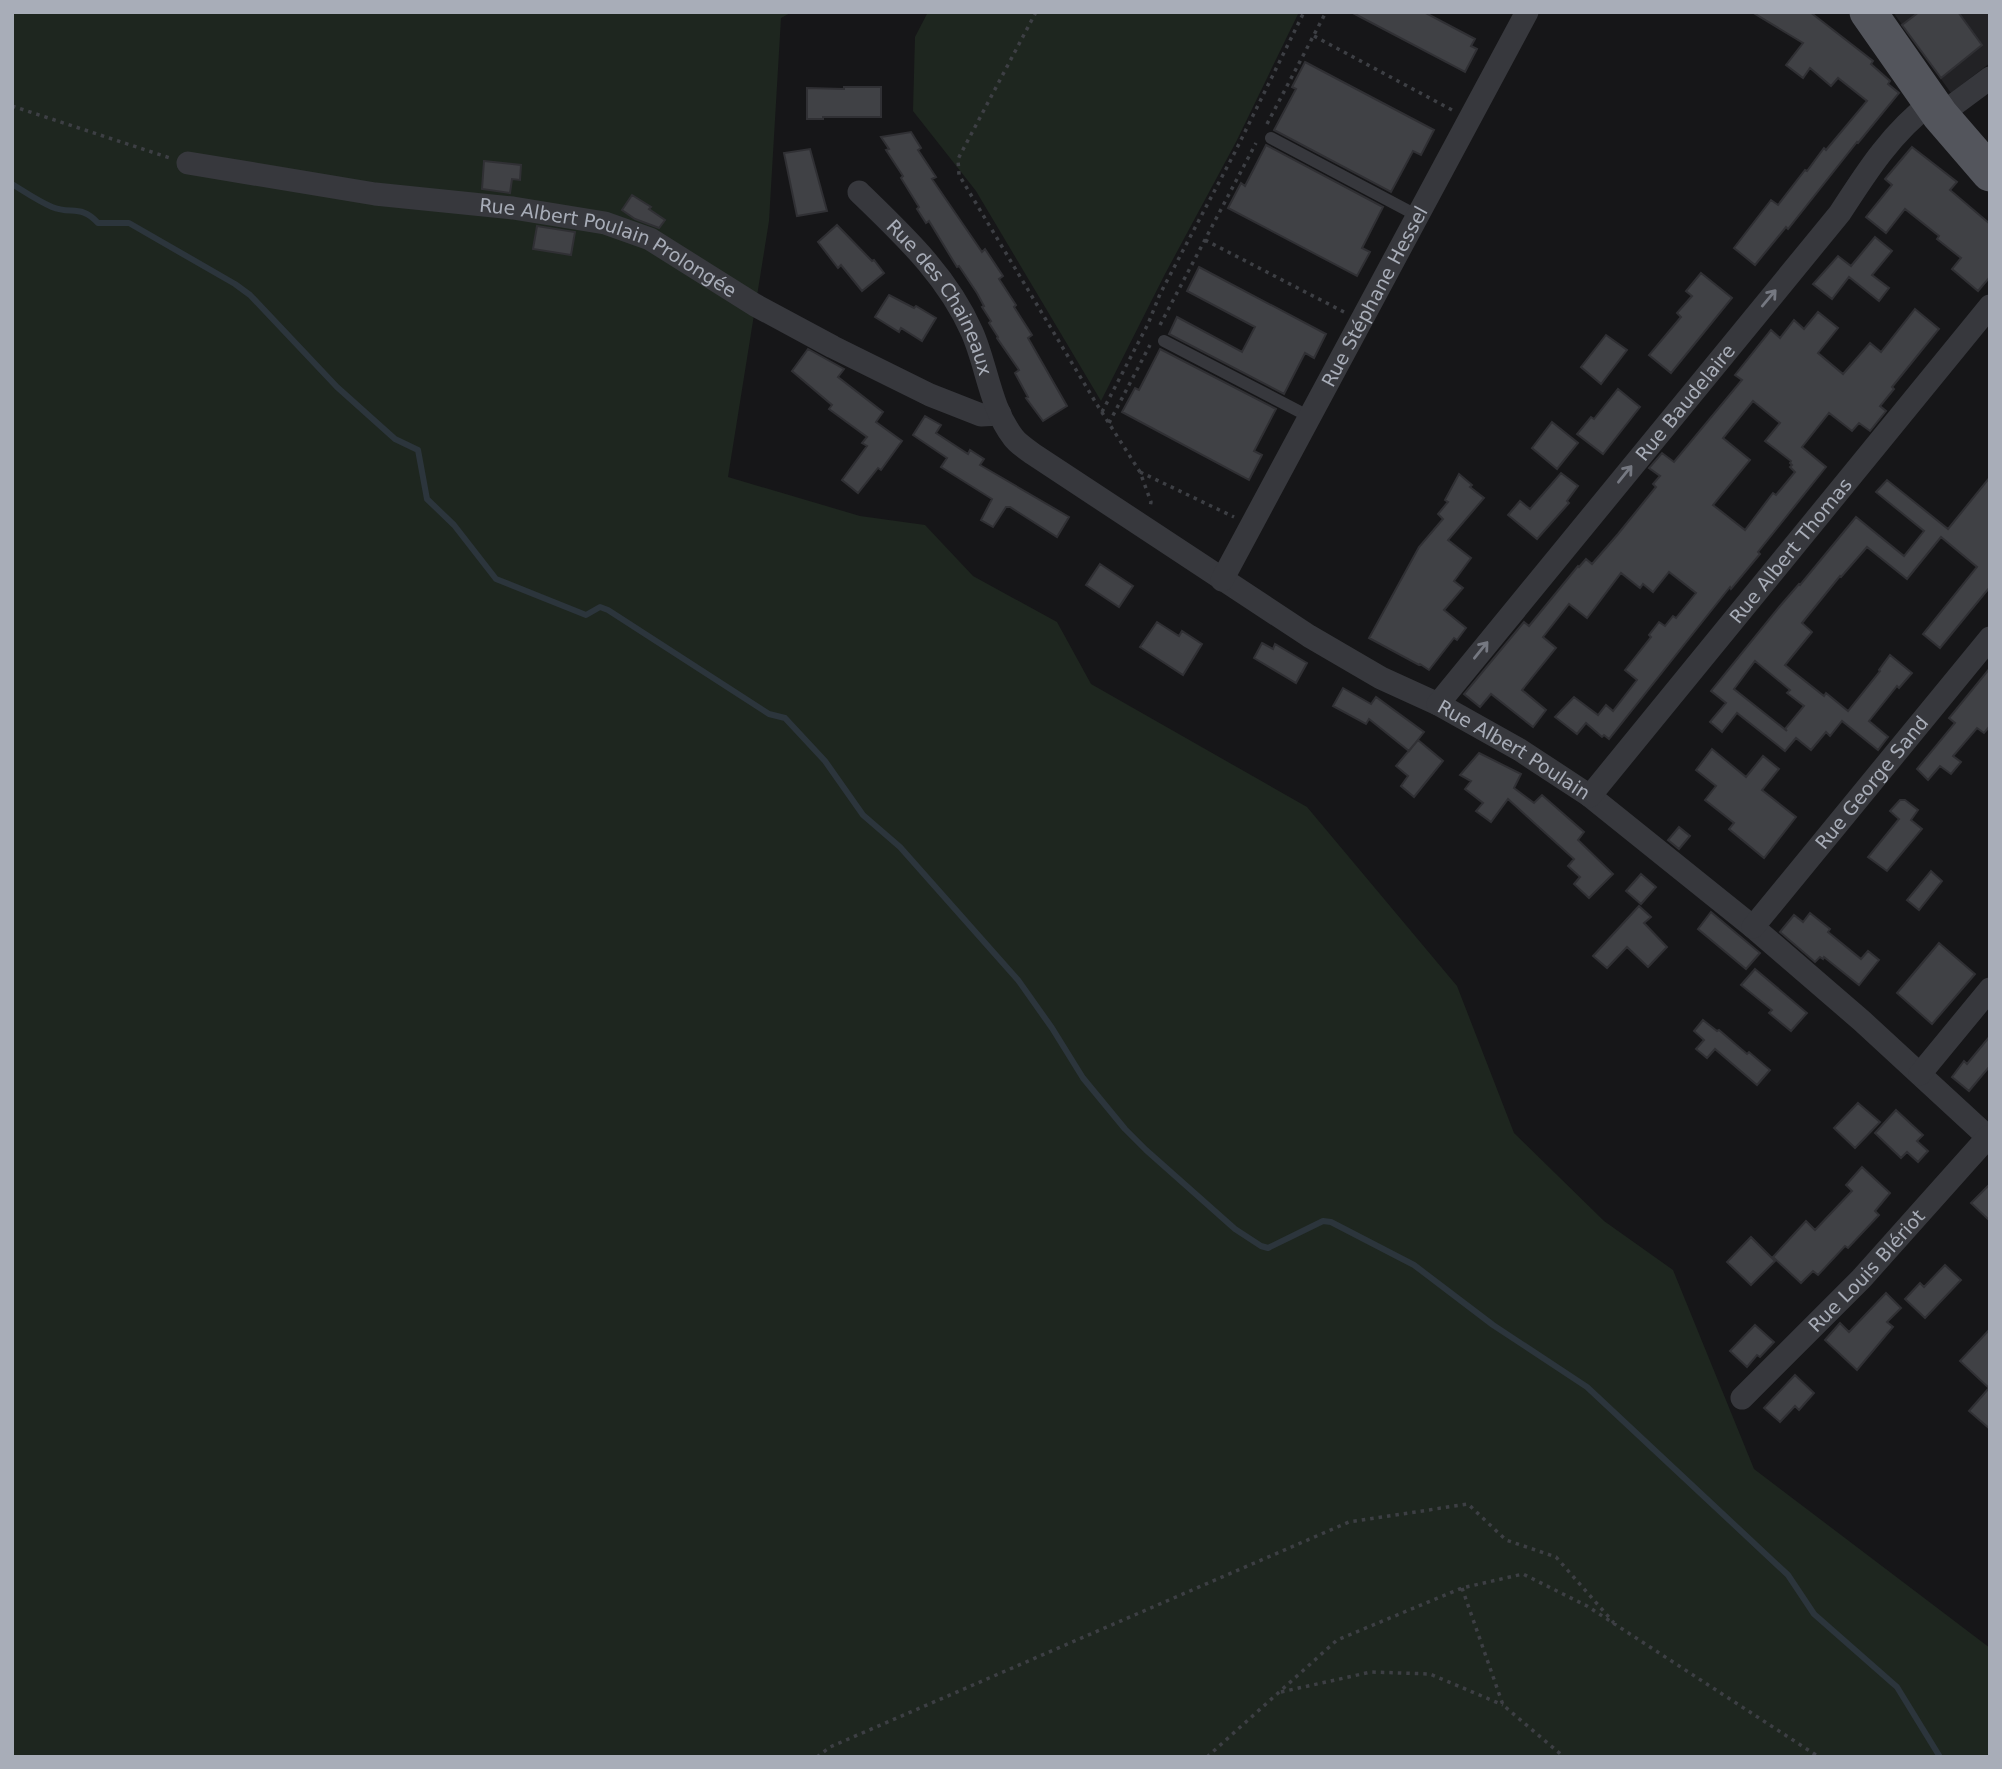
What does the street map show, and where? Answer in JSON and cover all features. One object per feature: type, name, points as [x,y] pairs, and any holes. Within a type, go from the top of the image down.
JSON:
[{"type":"main road","points":[[1868,12],[1936,109],[1990,173]]},
{"type":"street","name":"Rue Stéphane Hessel","points":[[1222,580],[1527,12]]},
{"type":"street","name":"Rue Baudelaire","points":[[1438,704],[1840,213],[1870,165],[1897,133],[1915,115],[1936,109],[1990,78]]},
{"type":"street","name":"Rue Albert Poulain Prolongée","points":[[188,163],[375,194],[513,208],[605,223],[650,239],[755,305],[930,395],[981,415],[1000,414]]},
{"type":"street","name":"Rue des Chaineaux","points":[[859,192],[920,251],[949,290],[972,332],[1000,414]]},
{"type":"street","name":"Rue Albert Thomas","points":[[1590,796],[1990,306]]},
{"type":"street","name":"Rue Albert Poulain","points":[[1000,414],[1013,438],[1032,454],[1222,580],[1309,636],[1381,678],[1438,704],[1520,750],[1590,796],[1753,928],[1862,1021],[1989,1138]]},
{"type":"street","name":"Rue George Sand","points":[[1753,928],[1990,638]]},
{"type":"street","points":[[1920,1074],[1990,989]]},
{"type":"street","name":"Rue Louis Blériot","points":[[1742,1398],[1862,1278],[1989,1138]]},
{"type":"lane","points":[[1271,138],[1418,216]]},
{"type":"lane","points":[[1164,341],[1310,417]]},
{"type":"path","points":[[1036,12],[958,159],[959,175],[1140,472],[1151,502],[1146,530]]},
{"type":"path","points":[[1102,412],[1304,12]]},
{"type":"path","points":[[1109,423],[1326,12]]},
{"type":"path","points":[[1314,36],[1469,119]]},
{"type":"path","points":[[12,106],[188,163]]},
{"type":"path","points":[[1205,240],[1361,321]]},
{"type":"path","points":[[1140,472],[1252,526]]},
{"type":"path","points":[[817,1757],[830,1747],[1349,1522],[1468,1503],[1506,1540],[1556,1558],[1614,1623]]},
{"type":"path","points":[[1207,1757],[1337,1640],[1462,1588],[1523,1574],[1587,1606],[1819,1757]]},
{"type":"path","points":[[1462,1588],[1503,1705]]},
{"type":"path","points":[[1279,1692],[1371,1672],[1430,1674],[1503,1705],[1564,1757]]},
{"type":"shaded area","points":[[12,12],[792,12],[781,18],[769,221],[728,477],[860,516],[925,525],[973,576],[1057,622],[1091,684],[1307,807],[1457,986],[1514,1133],[1604,1221],[1673,1270],[1754,1469],[1990,1648],[1990,1757],[12,1757]]},
{"type":"shaded area","points":[[928,12],[1299,12],[1236,142],[1101,401],[976,191],[913,111],[915,37]]},
{"type":"shaded area","points":[[1893,12],[1990,12],[1990,63],[1951,93]]},
{"type":"building","points":[[1351,12],[1424,12],[1475,39],[1471,46],[1477,49],[1465,72]]},
{"type":"building","points":[[1752,12],[1810,12],[1873,61],[1871,64],[1899,93],[1788,229],[1786,227],[1755,265],[1734,248],[1771,200],[1778,205],[1805,170],[1807,171],[1824,148],[1826,150],[1867,101],[1838,78],[1831,86],[1810,68],[1803,78],[1786,65],[1803,43]]},
{"type":"building","points":[[1919,12],[1958,12],[1982,45],[1941,78],[1902,25]]},
{"type":"building","points":[[1305,62],[1434,130],[1421,155],[1413,151],[1391,192],[1274,130],[1296,89],[1292,87]]},
{"type":"building","points":[[881,87],[881,117],[807,119],[807,88]]},
{"type":"building","points":[[911,132],[921,148],[918,150],[936,177],[932,179],[982,252],[985,249],[1003,276],[999,279],[1032,335],[1028,338],[1067,406],[1043,421],[1026,398],[1028,397],[1015,373],[1019,370],[997,338],[977,293],[959,266],[957,267],[929,221],[926,223],[917,209],[919,207],[881,137]]},
{"type":"building","points":[[1266,145],[1383,207],[1362,248],[1370,252],[1357,276],[1228,208],[1241,183],[1245,186]]},
{"type":"building","points":[[1912,147],[1957,182],[1950,190],[1990,224],[1990,277],[1978,291],[1952,269],[1961,258],[1905,209],[1886,233],[1866,217],[1892,185],[1885,179]]},
{"type":"building","points":[[810,149],[827,211],[797,216],[784,153]]},
{"type":"building","points":[[484,161],[521,165],[520,180],[512,179],[510,193],[482,189]]},
{"type":"building","points":[[632,195],[665,220],[659,228],[635,219],[622,210]]},
{"type":"building","points":[[837,225],[884,273],[862,291],[841,265],[838,268],[818,242]]},
{"type":"building","points":[[537,226],[575,232],[571,255],[533,249]]},
{"type":"building","points":[[1875,237],[1892,251],[1872,275],[1889,288],[1879,301],[1849,277],[1832,299],[1813,284],[1838,256],[1851,266]]},
{"type":"building","points":[[1199,267],[1326,334],[1314,358],[1305,353],[1284,394],[1169,334],[1177,317],[1242,352],[1255,327],[1187,291]]},
{"type":"building","points":[[1701,273],[1732,298],[1671,373],[1649,355],[1681,317],[1677,313],[1692,296],[1686,291]]},
{"type":"building","points":[[889,295],[936,318],[922,341],[901,328],[899,332],[875,317]]},
{"type":"building","points":[[1915,309],[1939,329],[1892,387],[1894,389],[1880,406],[1886,411],[1870,431],[1859,423],[1852,431],[1829,413],[1802,447],[1826,467],[1758,552],[1760,554],[1731,589],[1730,587],[1609,739],[1604,735],[1602,737],[1586,723],[1577,734],[1555,717],[1574,697],[1598,715],[1606,705],[1613,711],[1637,680],[1625,670],[1651,637],[1649,635],[1659,622],[1665,626],[1673,616],[1676,618],[1696,593],[1669,572],[1653,592],[1643,584],[1640,588],[1621,573],[1587,618],[1569,604],[1543,637],[1556,648],[1522,690],[1546,710],[1533,727],[1491,694],[1480,707],[1464,694],[1524,622],[1529,626],[1578,566],[1586,559],[1592,564],[1618,534],[1656,487],[1653,484],[1660,476],[1649,468],[1662,453],[1674,462],[1742,380],[1735,375],[1771,330],[1780,338],[1794,320],[1804,329],[1818,312],[1838,328],[1818,353],[1843,374],[1870,343],[1881,352]],"holes":[[[1753,401],[1780,423],[1765,441],[1791,461],[1790,467],[1795,472],[1776,495],[1773,493],[1745,530],[1713,505],[1750,460],[1723,438]]]},
{"type":"building","points":[[1606,335],[1627,350],[1601,384],[1581,367]]},
{"type":"building","points":[[808,349],[844,369],[838,377],[883,412],[876,422],[902,441],[881,470],[878,468],[858,493],[842,480],[867,446],[862,443],[867,437],[829,409],[832,405],[792,371]]},
{"type":"building","points":[[1160,349],[1276,409],[1254,451],[1262,455],[1249,480],[1122,412],[1135,388],[1139,390]]},
{"type":"building","points":[[1618,389],[1640,407],[1603,454],[1577,434],[1591,417],[1594,419]]},
{"type":"building","points":[[925,416],[941,425],[936,433],[968,454],[970,450],[984,459],[980,465],[1069,517],[1057,537],[1010,507],[1006,507],[993,527],[981,520],[992,499],[941,467],[947,458],[913,435]]},
{"type":"building","points":[[1552,422],[1578,443],[1557,469],[1532,448]]},
{"type":"building","points":[[1561,473],[1578,486],[1567,501],[1569,503],[1537,539],[1508,515],[1520,501],[1530,509]]},
{"type":"building","points":[[1459,474],[1484,498],[1448,540],[1471,558],[1454,581],[1463,588],[1444,610],[1466,628],[1457,640],[1454,638],[1429,670],[1369,638],[1419,547],[1443,519],[1438,514],[1448,502],[1445,500]]},
{"type":"building","points":[[1990,477],[1990,587],[1940,648],[1923,634],[1977,567],[1941,537],[1907,579],[1867,547],[1802,623],[1812,632],[1785,665],[1848,711],[1890,655],[1912,673],[1899,688],[1897,686],[1869,721],[1888,737],[1878,750],[1842,721],[1830,736],[1826,732],[1811,750],[1796,738],[1785,751],[1737,713],[1722,732],[1710,722],[1726,703],[1711,691],[1856,517],[1904,556],[1924,531],[1876,492],[1887,480],[1948,529]],"holes":[[[1755,661],[1790,690],[1787,693],[1804,706],[1785,729],[1787,731],[1734,689]]]},
{"type":"building","points":[[1100,564],[1133,586],[1119,607],[1086,585]]},
{"type":"building","points":[[1157,622],[1179,636],[1182,631],[1202,644],[1183,675],[1140,647]]},
{"type":"building","points":[[1262,643],[1273,649],[1275,644],[1307,663],[1296,683],[1254,658]]},
{"type":"building","points":[[1990,668],[1990,726],[1984,733],[1977,728],[1953,756],[1961,762],[1951,774],[1940,766],[1928,780],[1917,769],[1955,723],[1949,718]]},
{"type":"building","points":[[1343,688],[1371,704],[1376,697],[1424,732],[1409,751],[1369,719],[1366,724],[1333,706]]},
{"type":"building","points":[[1418,740],[1443,761],[1414,797],[1401,786],[1408,776],[1396,766]]},
{"type":"building","points":[[1712,749],[1746,777],[1763,756],[1779,769],[1762,790],[1796,817],[1764,858],[1729,829],[1734,823],[1705,800],[1716,786],[1696,770]]},
{"type":"building","points":[[1479,753],[1521,774],[1514,788],[1534,803],[1542,795],[1584,832],[1578,840],[1613,874],[1589,898],[1574,884],[1580,877],[1568,866],[1574,859],[1508,799],[1491,822],[1476,811],[1483,803],[1465,789],[1471,781],[1460,775]]},
{"type":"building","points":[[1900,800],[1905,800],[1918,810],[1911,820],[1922,829],[1887,871],[1868,857],[1899,819],[1890,811]]},
{"type":"building","points":[[1679,827],[1690,836],[1679,849],[1668,840]]},
{"type":"building","points":[[1931,871],[1942,881],[1919,910],[1907,900]]},
{"type":"building","points":[[1641,874],[1656,887],[1641,904],[1626,891]]},
{"type":"building","points":[[1639,906],[1651,917],[1644,923],[1667,947],[1648,967],[1627,947],[1607,968],[1593,956]]},
{"type":"building","points":[[1711,912],[1760,953],[1746,969],[1698,929]]},
{"type":"building","points":[[1810,913],[1861,959],[1868,951],[1879,960],[1859,985],[1824,957],[1815,962],[1780,932],[1794,915],[1803,922]]},
{"type":"building","points":[[1939,943],[1975,974],[1932,1024],[1897,993]]},
{"type":"building","points":[[1755,969],[1807,1013],[1791,1031],[1769,1013],[1772,1010],[1741,985]]},
{"type":"building","points":[[1703,1020],[1770,1070],[1757,1085],[1715,1049],[1707,1058],[1696,1049],[1704,1040],[1694,1031]]},
{"type":"building","points":[[1990,1036],[1990,1066],[1969,1091],[1952,1077],[1964,1061],[1967,1064]]},
{"type":"building","points":[[1858,1103],[1880,1122],[1855,1148],[1834,1128]]},
{"type":"building","points":[[1896,1110],[1923,1135],[1917,1141],[1928,1151],[1918,1162],[1907,1152],[1901,1158],[1875,1133]]},
{"type":"building","points":[[1862,1167],[1890,1193],[1875,1211],[1879,1215],[1818,1275],[1813,1271],[1801,1283],[1773,1257],[1806,1221],[1815,1230],[1852,1191],[1846,1185]]},
{"type":"building","points":[[1990,1184],[1990,1221],[1971,1203]]},
{"type":"building","points":[[1751,1237],[1775,1261],[1751,1285],[1727,1262]]},
{"type":"building","points":[[1945,1265],[1961,1280],[1925,1318],[1905,1299],[1920,1283],[1924,1287]]},
{"type":"building","points":[[1886,1293],[1901,1308],[1887,1322],[1893,1327],[1857,1370],[1825,1340],[1840,1323],[1849,1332]]},
{"type":"building","points":[[1755,1325],[1774,1342],[1747,1367],[1730,1351]]},
{"type":"building","points":[[1990,1329],[1990,1429],[1969,1411],[1989,1388],[1960,1361]]},
{"type":"building","points":[[1795,1375],[1814,1393],[1799,1410],[1795,1406],[1780,1422],[1764,1408]]},
{"type":"waterway","points":[[12,184],[52,207],[81,212],[98,223],[129,223],[250,295],[337,387],[395,439],[418,450],[427,499],[454,525],[496,579],[586,615],[600,607],[608,610],[769,714],[785,718],[825,761],[863,815],[900,847],[1018,980],[1083,1078],[1146,1150],[1235,1229],[1261,1246],[1268,1248],[1323,1221],[1331,1222],[1414,1265],[1493,1325],[1587,1387],[1788,1575],[1814,1614],[1897,1687],[1940,1757]]}]
